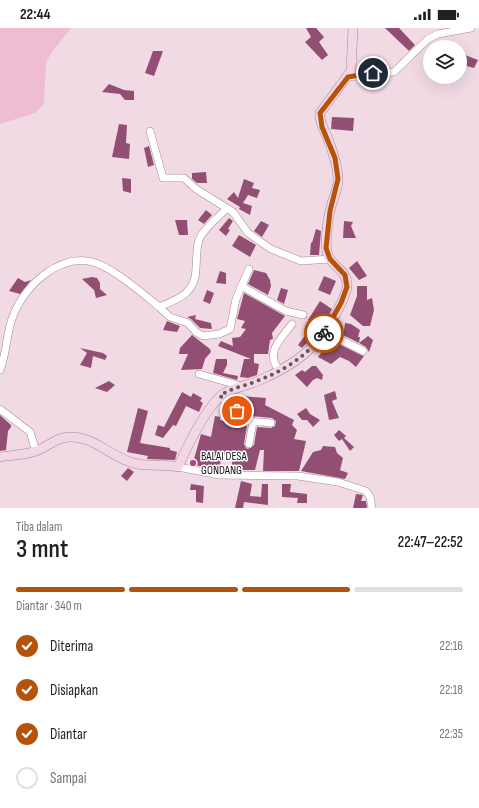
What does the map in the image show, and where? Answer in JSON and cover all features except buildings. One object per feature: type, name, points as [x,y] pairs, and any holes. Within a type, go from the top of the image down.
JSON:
[{"type":"street","points":[[178,467],[187,446],[208,412],[220,396],[231,389],[280,371],[302,358],[325,332],[341,303],[347,287],[343,272],[327,254],[330,211],[338,179],[335,158],[322,127],[320,113],[348,77],[351,67],[353,28]]},
{"type":"street","points":[[348,77],[394,72],[428,39],[438,34],[471,28]]},
{"type":"street","points":[[150,131],[162,177],[184,178],[196,189],[233,212],[248,233],[277,252],[301,261],[330,259]]},
{"type":"street","points":[[159,308],[180,299],[187,293],[196,275],[197,248],[200,238],[226,209]]},
{"type":"street","points":[[0,370],[13,316],[21,301],[36,281],[56,267],[75,261],[96,264],[132,286],[170,317],[188,323],[202,336],[220,334],[230,329],[236,299],[249,268]]},
{"type":"street","points":[[241,286],[286,311],[303,315]]},
{"type":"street","points":[[280,371],[273,363],[273,352],[292,324]]},
{"type":"street","points":[[325,332],[363,351]]},
{"type":"street","points":[[199,374],[241,386]]},
{"type":"street","points":[[220,396],[236,408],[237,420],[271,423]]},
{"type":"street","points":[[0,409],[30,432],[36,452]]},
{"type":"street","points":[[249,444],[252,422]]},
{"type":"street","points":[[0,457],[36,452],[61,437],[70,437],[92,442],[129,462],[145,466],[170,465],[219,475],[298,476],[338,482],[366,491],[370,497],[372,508]]},
{"type":"shaded area","points":[[0,28],[71,28],[51,53],[46,63],[44,104],[35,113],[0,124]]},
{"type":"way so far","points":[[237,411],[234,406],[220,396],[231,389],[254,382],[287,368],[302,358],[324,333]]},
{"type":"place","name":"BALAI DESA GONDANG","points":[[193,463]]},
{"type":"route","points":[[324,333],[334,317],[347,287],[345,275],[330,259],[326,248],[330,211],[337,188],[338,179],[335,158],[328,138],[322,127],[320,113],[348,77],[373,73]]}]
